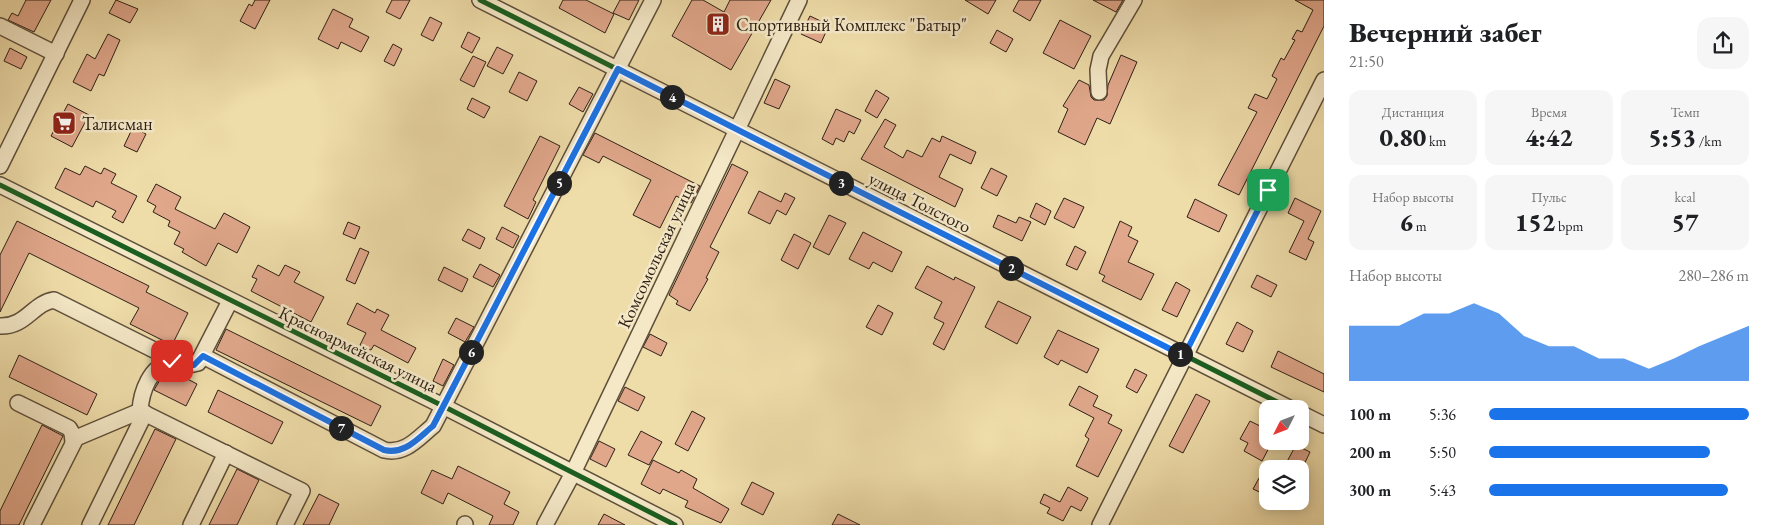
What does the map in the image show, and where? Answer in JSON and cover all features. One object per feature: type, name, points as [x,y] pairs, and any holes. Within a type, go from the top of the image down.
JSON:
[{"type":"street","points":[[0,166],[82,0]]},
{"type":"street","name":"улица Толстого","points":[[480,0],[1273,400]]},
{"type":"street","points":[[203,356],[384,450],[393,452],[408,447],[433,426],[444,406],[653,0]]},
{"type":"street","name":"Комсомольская улица","points":[[546,525],[799,0]]},
{"type":"street","points":[[1099,92],[1098,70],[1101,56],[1134,0]]},
{"type":"street","points":[[0,26],[56,54]]},
{"type":"street","points":[[1100,525],[1324,80]]},
{"type":"street","name":"Красноармейская улица","points":[[0,185],[444,406],[675,525]]},
{"type":"street","points":[[0,326],[19,323],[45,303],[54,300],[176,361],[194,365],[203,356],[230,301]]},
{"type":"street","points":[[90,525],[142,412],[144,387],[152,375],[165,363],[176,361]]},
{"type":"street","points":[[18,403],[69,428],[72,433],[73,442]]},
{"type":"street","points":[[32,525],[73,442],[84,433],[142,412],[302,491],[285,525]]},
{"type":"street","points":[[1309,418],[1324,425]]},
{"type":"street","points":[[191,525],[226,454]]},
{"type":"building","points":[[26,0],[51,0],[34,32],[8,20],[12,13],[18,16]]},
{"type":"building","points":[[116,0],[138,9],[130,23],[109,13]]},
{"type":"building","points":[[255,0],[270,0],[255,29],[240,21],[249,4],[252,6]]},
{"type":"building","points":[[392,0],[410,0],[400,19],[386,12]]},
{"type":"building","points":[[563,0],[586,0],[614,14],[605,33],[559,8]]},
{"type":"building","points":[[620,0],[639,0],[629,20],[613,13]]},
{"type":"building","name":"Спортивный Комплекс \"Батыр\"","points":[[692,0],[703,0],[724,12],[730,0],[771,0],[731,70],[672,36]]},
{"type":"building","points":[[965,0],[996,0],[988,14]]},
{"type":"building","points":[[1019,0],[1041,0],[1030,21],[1013,11]]},
{"type":"building","points":[[1093,0],[1123,0],[1116,12]]},
{"type":"building","points":[[1295,0],[1324,0],[1324,26],[1239,195],[1218,185],[1257,112],[1248,108],[1255,94],[1267,99],[1277,79],[1272,76],[1281,58],[1284,60],[1295,40],[1292,39],[1297,30],[1302,32],[1313,10]]},
{"type":"building","points":[[333,9],[353,19],[349,27],[369,37],[361,52],[341,42],[338,49],[318,39]]},
{"type":"building","points":[[810,16],[829,25],[821,43],[801,34]]},
{"type":"building","points":[[430,17],[442,23],[433,41],[421,35]]},
{"type":"building","points":[[1060,20],[1091,36],[1074,69],[1043,53]]},
{"type":"building","points":[[997,30],[1013,39],[1006,52],[990,43]]},
{"type":"building","points":[[468,32],[480,38],[472,53],[461,47]]},
{"type":"building","points":[[108,34],[120,40],[104,76],[99,74],[91,91],[73,82],[87,54],[95,59]]},
{"type":"building","points":[[393,44],[402,49],[394,66],[384,61]]},
{"type":"building","points":[[497,47],[513,55],[503,74],[487,66]]},
{"type":"building","points":[[10,48],[27,57],[21,69],[4,61]]},
{"type":"building","points":[[1121,55],[1137,62],[1110,124],[1097,118],[1085,145],[1058,132],[1068,109],[1063,106],[1079,80],[1089,85],[1091,97],[1094,100],[1104,100],[1107,96],[1108,85]]},
{"type":"building","points":[[473,56],[486,62],[474,87],[460,80]]},
{"type":"building","points":[[519,72],[537,81],[527,101],[509,92]]},
{"type":"building","points":[[775,79],[790,86],[779,109],[764,103]]},
{"type":"building","points":[[579,87],[593,94],[583,112],[569,104]]},
{"type":"building","points":[[876,90],[889,98],[877,118],[865,111]]},
{"type":"building","points":[[472,98],[490,107],[484,118],[467,109]]},
{"type":"building","points":[[68,104],[89,115],[72,147],[51,136]]},
{"type":"building","points":[[836,109],[861,120],[854,134],[849,131],[844,142],[836,138],[833,145],[822,139]]},
{"type":"building","points":[[885,119],[896,125],[884,147],[903,158],[907,150],[922,157],[932,138],[940,142],[942,136],[976,152],[971,164],[950,154],[939,177],[963,189],[955,207],[861,159]]},
{"type":"building","points":[[133,127],[146,134],[137,152],[124,146]]},
{"type":"building","points":[[595,133],[700,186],[691,203],[676,196],[660,228],[633,215],[651,180],[603,156],[599,163],[583,155]]},
{"type":"building","points":[[540,136],[560,146],[533,200],[536,202],[528,219],[504,206]]},
{"type":"building","points":[[732,164],[748,172],[710,247],[719,252],[706,278],[708,279],[690,311],[676,304],[678,301],[669,295]]},
{"type":"building","points":[[85,166],[101,174],[104,168],[116,174],[111,183],[137,196],[123,223],[112,217],[116,211],[96,201],[93,207],[55,188],[65,168],[80,175]]},
{"type":"building","points":[[991,168],[1007,176],[997,196],[981,188]]},
{"type":"building","points":[[156,184],[181,197],[175,209],[215,229],[224,213],[250,227],[237,253],[218,243],[206,266],[182,252],[184,249],[174,244],[180,232],[168,226],[170,221],[153,212],[156,206],[147,201]]},
{"type":"building","points":[[759,191],[781,202],[785,193],[795,198],[786,215],[777,210],[770,224],[748,213]]},
{"type":"building","points":[[1064,198],[1084,207],[1074,228],[1054,218]]},
{"type":"building","points":[[1295,198],[1321,211],[1308,239],[1314,242],[1306,260],[1289,252],[1304,221],[1288,213]]},
{"type":"building","points":[[1195,199],[1227,215],[1219,232],[1187,217]]},
{"type":"building","points":[[1036,203],[1051,211],[1045,225],[1030,217]]},
{"type":"building","points":[[829,215],[846,223],[829,255],[813,247]]},
{"type":"building","points":[[998,215],[1016,223],[1019,217],[1031,222],[1022,241],[993,227]]},
{"type":"building","points":[[17,221],[149,286],[146,292],[188,313],[172,345],[130,324],[139,308],[29,253],[0,312],[0,255]]},
{"type":"building","points":[[1120,221],[1132,227],[1128,236],[1138,241],[1128,262],[1154,274],[1141,300],[1102,281],[1105,276],[1099,273]]},
{"type":"building","points":[[348,222],[360,227],[355,239],[343,234]]},
{"type":"building","points":[[502,227],[519,236],[513,248],[496,239]]},
{"type":"building","points":[[468,229],[485,238],[480,249],[462,240]]},
{"type":"building","points":[[863,232],[902,252],[892,272],[873,262],[869,269],[849,259]]},
{"type":"building","points":[[794,234],[811,243],[798,269],[781,260]]},
{"type":"building","points":[[1075,246],[1086,252],[1077,270],[1066,265]]},
{"type":"building","points":[[360,248],[369,252],[355,284],[346,280]]},
{"type":"building","points":[[480,264],[500,275],[493,287],[473,277]]},
{"type":"building","points":[[258,265],[279,276],[285,265],[300,272],[294,282],[324,297],[311,322],[251,291],[257,279],[252,277]]},
{"type":"building","points":[[927,266],[954,280],[955,277],[975,287],[944,350],[933,344],[944,323],[934,318],[942,302],[915,288]]},
{"type":"building","points":[[444,267],[468,279],[462,292],[438,280]]},
{"type":"building","points":[[1257,275],[1277,285],[1271,297],[1251,287]]},
{"type":"building","points":[[1176,282],[1190,290],[1177,317],[1162,310]]},
{"type":"building","points":[[998,301],[1031,317],[1017,344],[985,327]]},
{"type":"building","points":[[357,303],[375,313],[377,309],[389,315],[381,330],[416,348],[408,363],[374,345],[371,350],[360,345],[366,333],[347,324]]},
{"type":"building","points":[[878,305],[893,313],[882,335],[866,327]]},
{"type":"building","points":[[456,318],[474,327],[465,342],[448,333]]},
{"type":"building","points":[[1237,322],[1253,331],[1243,352],[1226,344]]},
{"type":"building","points":[[226,329],[381,406],[371,426],[216,350]]},
{"type":"building","points":[[1058,330],[1099,349],[1087,373],[1061,360],[1058,365],[1044,357]]},
{"type":"building","points":[[650,334],[667,343],[661,356],[643,347]]},
{"type":"building","points":[[1278,351],[1324,374],[1324,392],[1271,367]]},
{"type":"building","points":[[19,355],[97,394],[87,415],[9,377]]},
{"type":"building","points":[[443,359],[454,365],[443,386],[433,381]]},
{"type":"building","points":[[1135,369],[1147,375],[1137,393],[1126,387]]},
{"type":"building","points":[[172,371],[197,384],[186,406],[154,390],[160,380]]},
{"type":"building","points":[[1079,386],[1098,396],[1093,406],[1112,415],[1108,423],[1122,430],[1098,477],[1076,466],[1089,439],[1085,436],[1094,418],[1069,405]]},
{"type":"building","points":[[625,387],[645,397],[638,411],[618,401]]},
{"type":"building","points":[[218,390],[283,422],[272,444],[208,412]]},
{"type":"building","points":[[1196,394],[1210,401],[1183,453],[1169,446]]},
{"type":"building","points":[[692,411],[705,418],[688,451],[675,444]]},
{"type":"building","points":[[1250,421],[1259,426],[1259,450],[1268,450],[1263,460],[1244,451],[1248,443],[1240,439]]},
{"type":"building","points":[[42,425],[63,436],[19,525],[0,525],[0,511]]},
{"type":"building","points":[[155,429],[176,439],[134,525],[108,525]]},
{"type":"building","points":[[641,431],[662,442],[649,465],[628,455]]},
{"type":"building","points":[[599,441],[615,449],[606,467],[590,459]]},
{"type":"building","points":[[1293,450],[1306,450],[1310,452],[1306,460],[1288,460]]},
{"type":"building","points":[[653,460],[679,473],[681,470],[697,479],[693,488],[729,509],[721,523],[685,507],[688,501],[663,489],[660,494],[641,484]]},
{"type":"building","points":[[458,466],[510,492],[504,504],[519,512],[513,525],[489,525],[493,516],[448,493],[443,504],[421,493],[432,470],[452,479]]},
{"type":"building","points":[[237,469],[259,480],[237,525],[209,525]]},
{"type":"building","points":[[1259,478],[1259,492],[1253,489]]},
{"type":"building","points":[[752,482],[774,493],[763,515],[741,504]]},
{"type":"building","points":[[1068,487],[1088,498],[1081,511],[1071,506],[1063,521],[1047,513],[1050,508],[1040,503],[1044,494],[1060,502]]},
{"type":"building","points":[[319,494],[339,504],[329,525],[303,525]]},
{"type":"building","points":[[604,514],[625,525],[598,525]]},
{"type":"building","points":[[838,514],[860,525],[832,525]]},
{"type":"cycle path","points":[[480,0],[1273,400]]},
{"type":"cycle path","points":[[0,185],[443,406],[675,525]]},
{"type":"place","name":"Спортивный Комплекс \"Батыр\"","points":[[718,24]]},
{"type":"place","name":"Талисман","points":[[64,123]]},
{"type":"route","points":[[172,361],[189,366],[198,363],[203,356],[384,450],[393,452],[408,447],[433,426],[618,69],[1184,356],[1268,190]]}]
